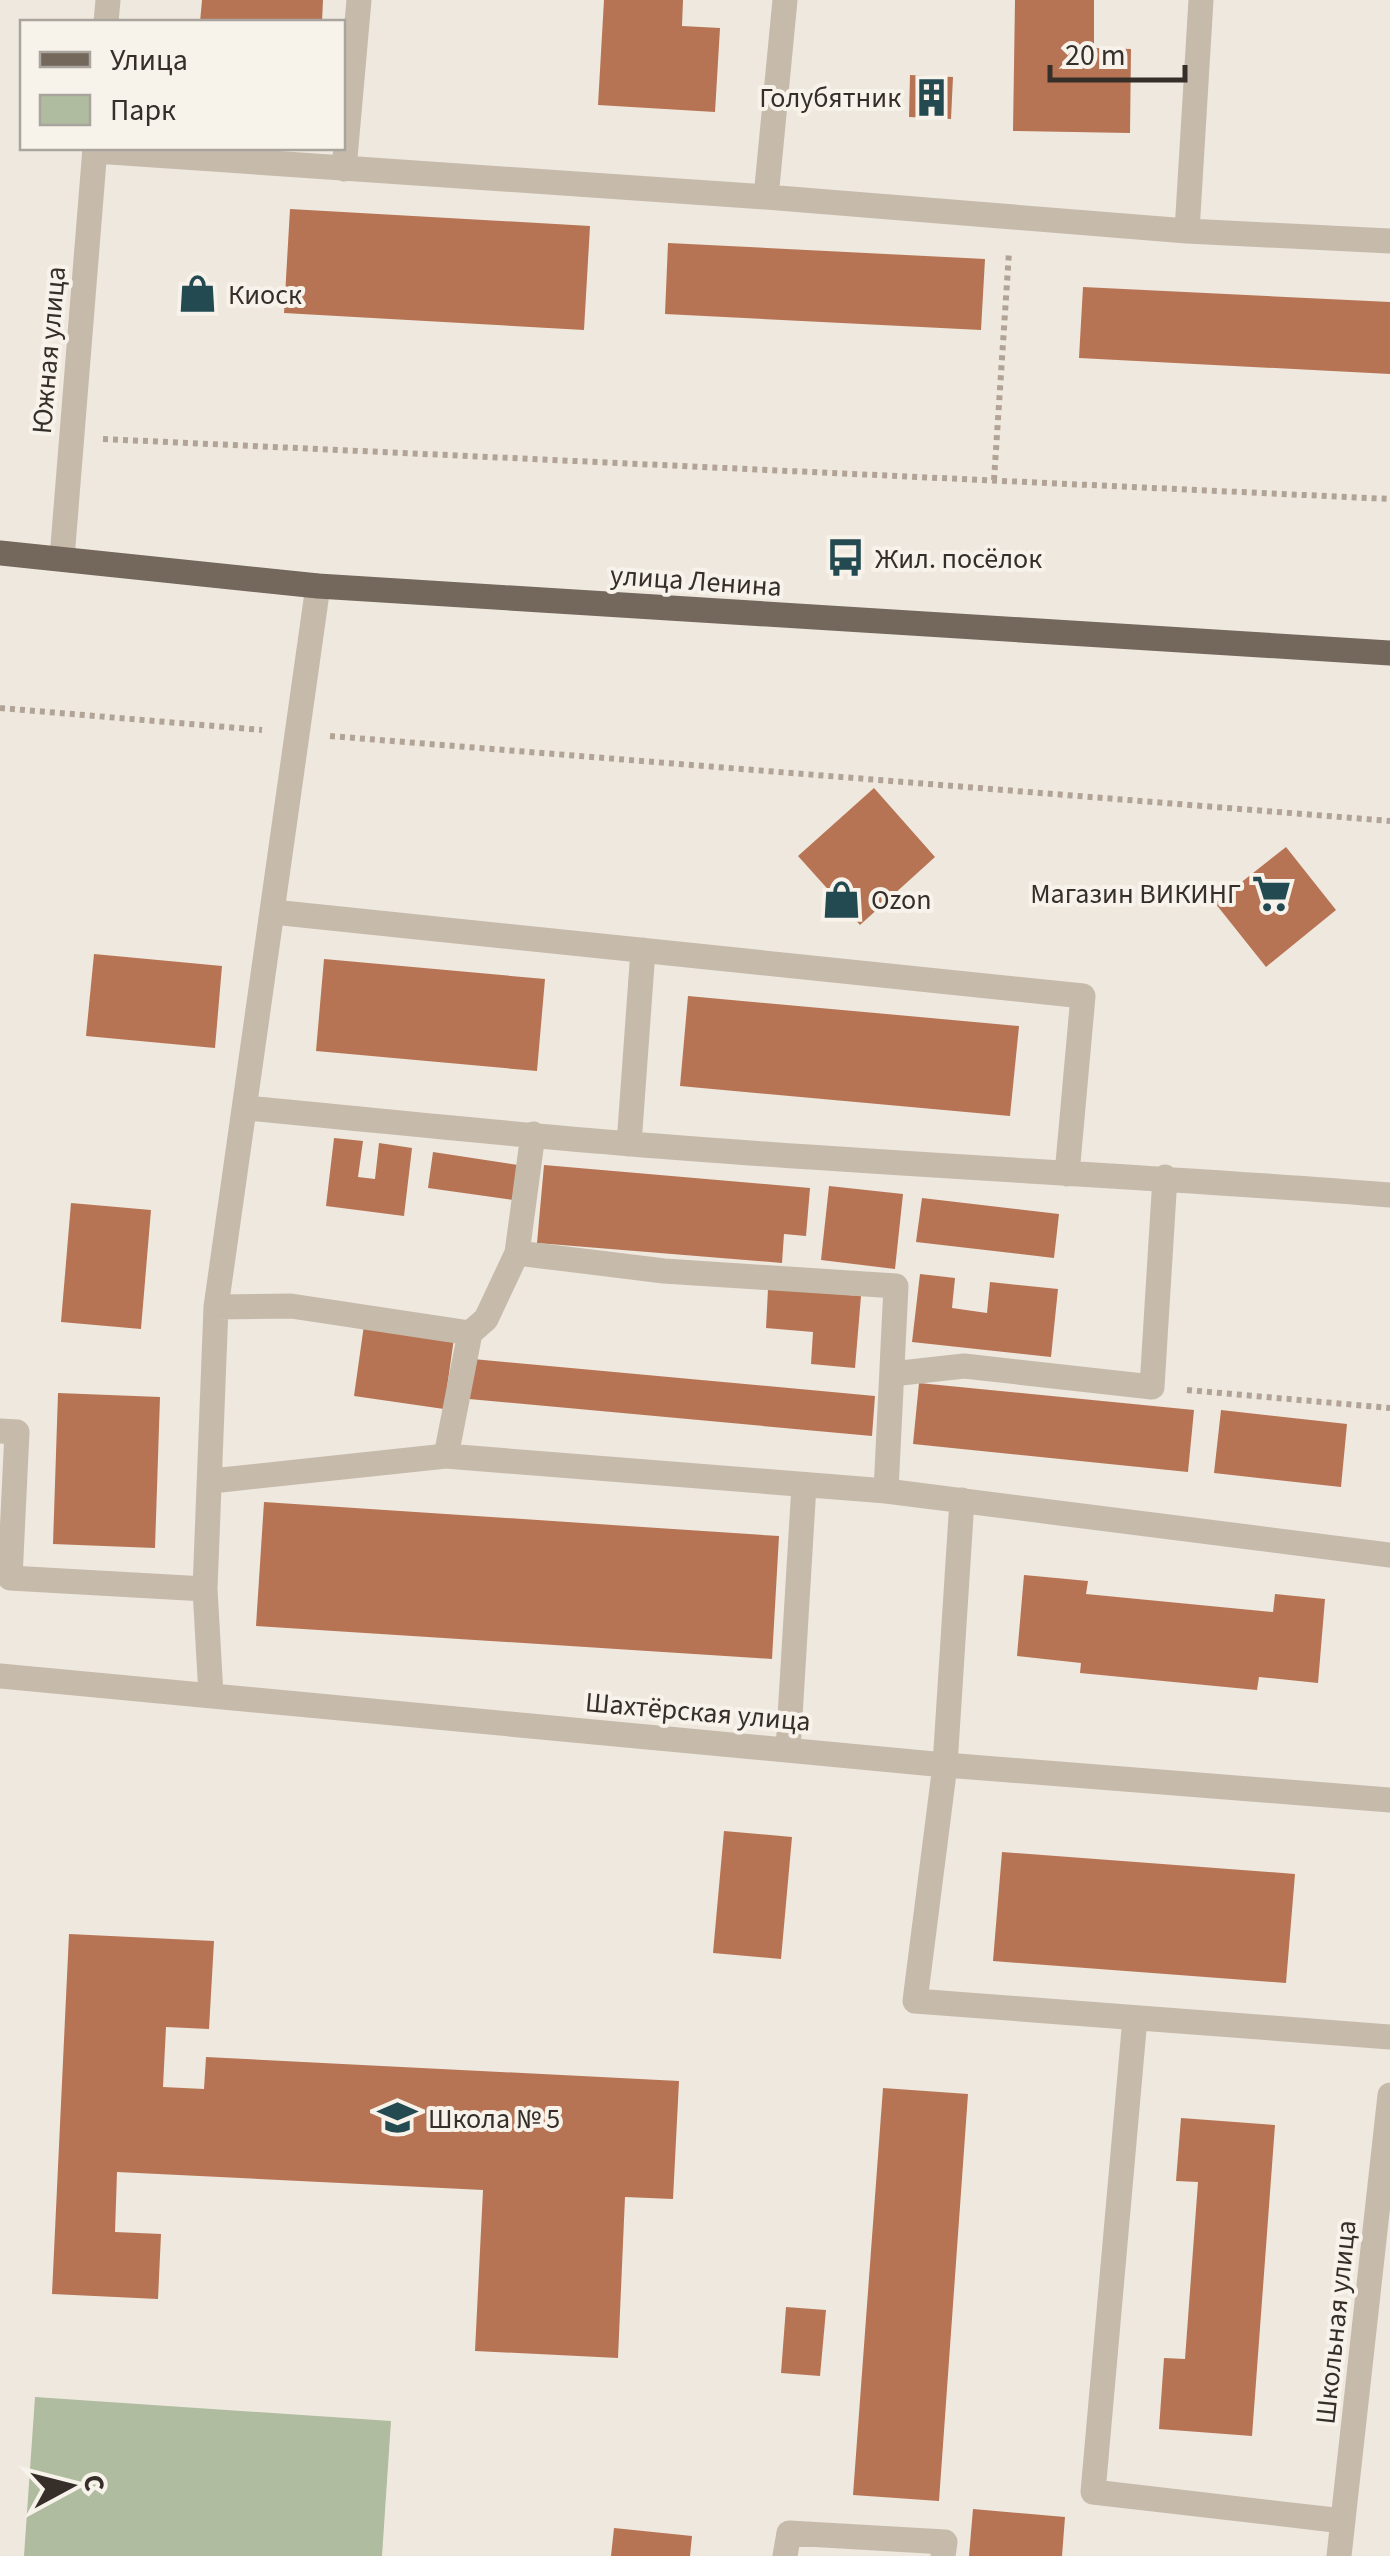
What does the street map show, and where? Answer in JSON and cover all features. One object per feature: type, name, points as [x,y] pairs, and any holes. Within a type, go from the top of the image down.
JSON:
[{"type":"main road","name":"улица Ленина","points":[[0,554],[318,586],[1390,653]]},
{"type":"street","points":[[344,169],[359,0]]},
{"type":"street","points":[[766,197],[785,0]]},
{"type":"street","points":[[1187,231],[1201,0]]},
{"type":"street","name":"Южная улица","points":[[62,558],[95,150]]},
{"type":"street","points":[[107,150],[1187,231],[1390,241]]},
{"type":"street","points":[[211,1695],[206,1589],[216,1307],[318,586]]},
{"type":"street","points":[[273,912],[1084,996],[1067,1174]]},
{"type":"street","points":[[629,1144],[643,950]]},
{"type":"street","points":[[246,1108],[629,1144],[1390,1195]]},
{"type":"street","points":[[446,1456],[470,1333],[486,1319],[517,1253],[533,1134]]},
{"type":"street","points":[[892,1374],[964,1366],[1152,1386],[1165,1177]]},
{"type":"street","points":[[517,1253],[664,1271],[896,1286],[886,1491]]},
{"type":"street","points":[[216,1307],[290,1306],[470,1333]]},
{"type":"street","points":[[0,1431],[17,1432],[10,1578],[206,1589]]},
{"type":"street","points":[[212,1481],[446,1456],[886,1491],[1390,1555]]},
{"type":"street","points":[[788,1750],[804,1484]]},
{"type":"street","points":[[962,1500],[946,1765],[915,2000],[1390,2036]]},
{"type":"street","name":"Шахтёрская улица","points":[[0,1676],[946,1765],[1390,1800]]},
{"type":"street","points":[[1135,2018],[1093,2492],[1342,2521]]},
{"type":"street","name":"Школьная улица","points":[[1339,2556],[1390,2095]]},
{"type":"street","points":[[785,2556],[789,2533],[945,2542],[943,2556]]},
{"type":"path","points":[[994,480],[1011,217]]},
{"type":"path","points":[[72,438],[1390,499]]},
{"type":"path","points":[[0,708],[1390,821]]},
{"type":"path","points":[[1152,1386],[1390,1408]]},
{"type":"green space","points":[[35,2397],[391,2421],[382,2556],[24,2556]]},
{"type":"building","points":[[202,0],[323,0],[322,20],[200,20]]},
{"type":"building","points":[[604,0],[683,0],[682,26],[720,28],[715,112],[598,105]]},
{"type":"building","points":[[1015,0],[1094,0],[1094,48],[1131,49],[1130,133],[1013,131]]},
{"type":"building","name":"Голубятник","points":[[910,75],[953,77],[951,119],[909,117]]},
{"type":"building","points":[[290,209],[590,226],[584,330],[284,313]]},
{"type":"building","points":[[668,243],[985,259],[981,330],[665,314]]},
{"type":"building","points":[[1083,287],[1390,302],[1390,374],[1079,358]]},
{"type":"building","points":[[874,788],[935,857],[860,925],[798,856]]},
{"type":"building","points":[[1286,847],[1336,910],[1266,967],[1215,903]]},
{"type":"building","points":[[94,954],[222,966],[215,1048],[86,1036]]},
{"type":"building","points":[[324,959],[545,979],[537,1071],[316,1051]]},
{"type":"building","points":[[688,996],[1019,1026],[1010,1116],[680,1086]]},
{"type":"building","points":[[334,1138],[363,1141],[358,1177],[375,1179],[379,1143],[412,1148],[404,1216],[326,1206]]},
{"type":"building","points":[[433,1152],[518,1165],[513,1200],[428,1188]]},
{"type":"building","points":[[544,1165],[810,1188],[806,1236],[784,1234],[782,1263],[537,1243]]},
{"type":"building","points":[[829,1186],[903,1194],[895,1269],[821,1260]]},
{"type":"building","points":[[922,1198],[1059,1214],[1054,1258],[916,1242]]},
{"type":"building","points":[[71,1203],[151,1210],[141,1329],[61,1322]]},
{"type":"building","points":[[920,1274],[955,1278],[952,1308],[987,1313],[990,1282],[1058,1289],[1051,1357],[912,1342]]},
{"type":"building","points":[[768,1289],[861,1296],[855,1368],[811,1364],[813,1332],[766,1328]]},
{"type":"building","points":[[364,1325],[454,1338],[444,1409],[354,1396]]},
{"type":"building","points":[[473,1359],[875,1396],[872,1436],[469,1399]]},
{"type":"building","points":[[919,1383],[1194,1410],[1188,1472],[913,1444]]},
{"type":"building","points":[[58,1393],[160,1397],[155,1548],[53,1544]]},
{"type":"building","points":[[1221,1410],[1347,1424],[1341,1487],[1214,1473]]},
{"type":"building","points":[[264,1502],[779,1536],[772,1659],[256,1626]]},
{"type":"building","points":[[1024,1575],[1088,1581],[1086,1594],[1273,1612],[1275,1594],[1325,1599],[1318,1683],[1259,1677],[1257,1690],[1080,1673],[1081,1663],[1017,1656]]},
{"type":"building","points":[[724,1831],[792,1837],[781,1959],[713,1953]]},
{"type":"building","points":[[1002,1852],[1295,1874],[1286,1983],[993,1961]]},
{"type":"building","points":[[69,1934],[214,1941],[209,2029],[166,2027],[163,2087],[204,2089],[206,2057],[679,2081],[673,2199],[625,2197],[618,2358],[475,2351],[483,2190],[117,2172],[115,2232],[161,2234],[158,2299],[52,2294]]},
{"type":"building","points":[[883,2088],[968,2094],[939,2501],[853,2495]]},
{"type":"building","points":[[1181,2118],[1275,2125],[1252,2436],[1159,2429],[1164,2358],[1185,2359],[1198,2182],[1176,2181]]},
{"type":"building","points":[[786,2307],[826,2310],[820,2376],[781,2373]]},
{"type":"building","points":[[973,2509],[1065,2517],[1062,2556],[969,2556]]},
{"type":"building","points":[[614,2528],[692,2536],[690,2556],[611,2556]]},
{"type":"place","name":"Голубятник","points":[[931,97]]},
{"type":"place","name":"Киоск","points":[[198,294]]},
{"type":"place","name":"Жил. посёлок","points":[[845,558]]},
{"type":"place","name":"Магазин ВИКИНГ","points":[[1271,893]]},
{"type":"place","name":"Ozon","points":[[841,899]]},
{"type":"place","name":"Школа № 5","points":[[398,2118]]}]
